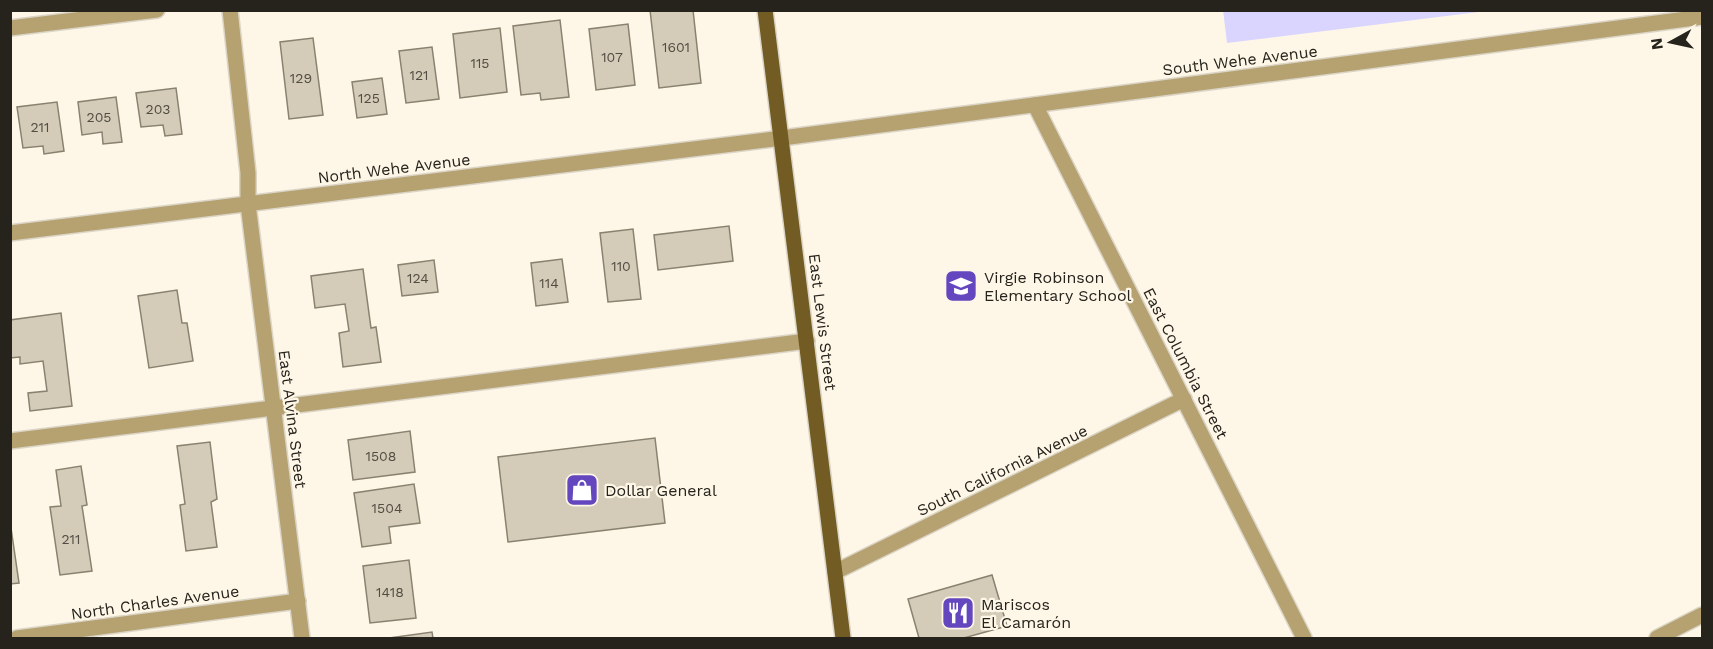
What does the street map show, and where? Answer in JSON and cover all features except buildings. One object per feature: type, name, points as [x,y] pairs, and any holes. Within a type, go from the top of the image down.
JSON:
[{"type":"main road","name":"East Lewis Street","points":[[765,10],[843,639]]},
{"type":"street","points":[[10,28],[157,10]]},
{"type":"street","name":"East Alvina Street","points":[[231,10],[248,173],[249,204],[302,639]]},
{"type":"street","name":"South Wehe Avenue","points":[[782,138],[1702,17]]},
{"type":"street","name":"East Columbia Street","points":[[1035,105],[1304,639]]},
{"type":"street","name":"North Wehe Avenue","points":[[10,233],[782,138]]},
{"type":"street","points":[[10,441],[807,341]]},
{"type":"street","name":"South California Avenue","points":[[835,572],[1184,399]]},
{"type":"street","name":"North Charles Avenue","points":[[17,639],[298,601]]},
{"type":"street","points":[[1657,639],[1702,615]]},
{"type":"shaded area","points":[[1223,10],[1487,10],[1487,11],[1227,43]]},
{"type":"place","name":"Virgie Robinson Elementary School","points":[[961,286]]},
{"type":"place","name":"Dollar General","points":[[582,490]]},
{"type":"place","name":"Mariscos El Camarón","points":[[958,613]]}]
